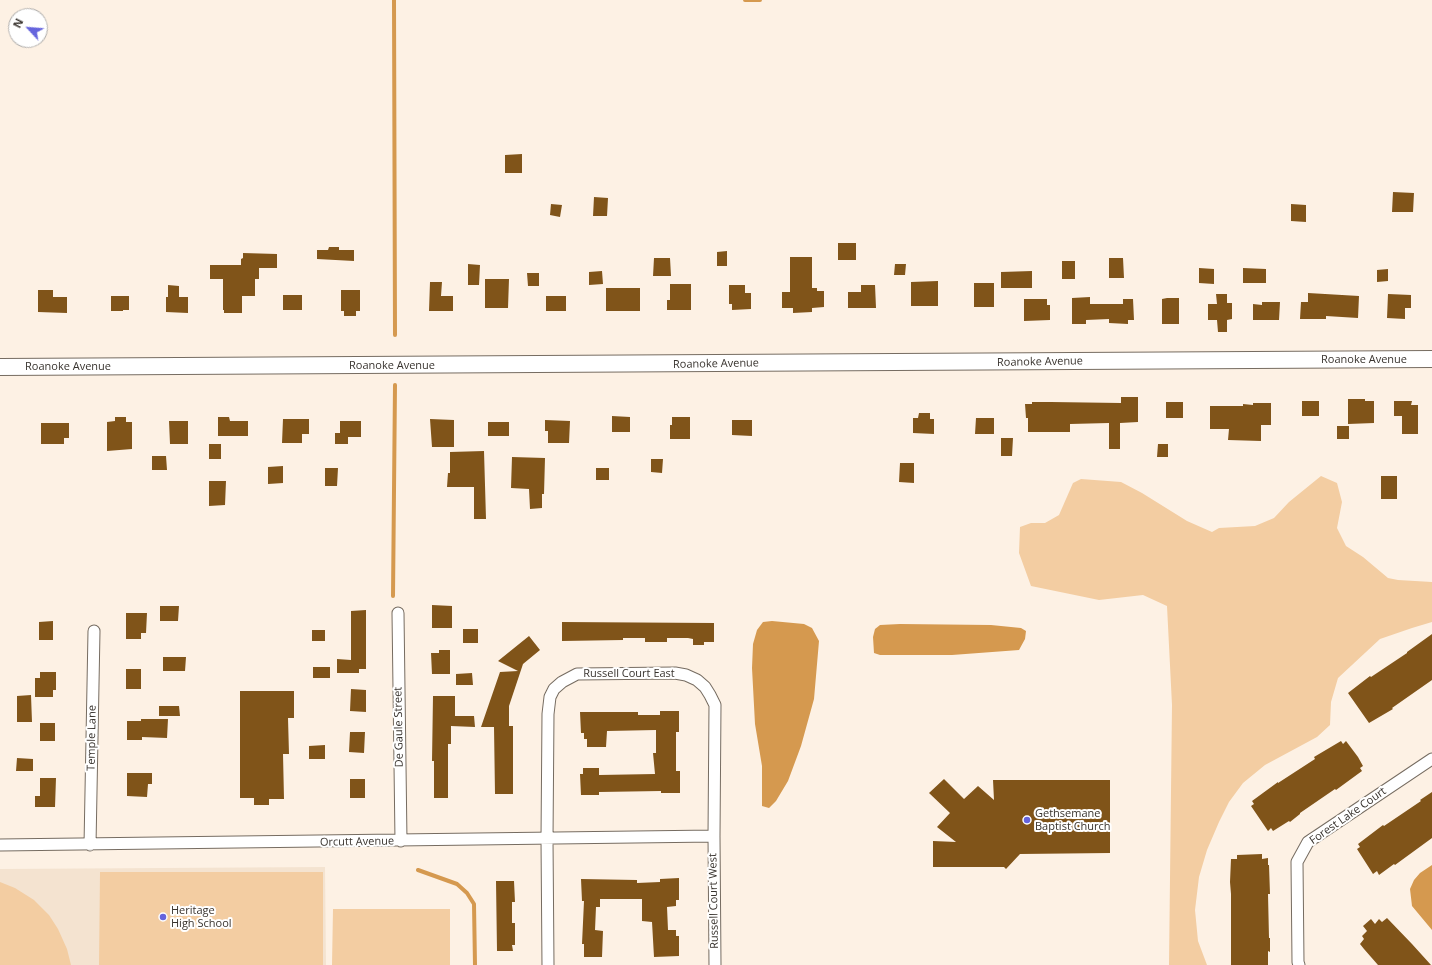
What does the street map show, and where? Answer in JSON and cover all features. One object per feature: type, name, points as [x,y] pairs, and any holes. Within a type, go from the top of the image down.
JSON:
[{"type":"street","name":"Roanoke Avenue","points":[[0,367],[1432,360]]},
{"type":"street","name":"De Gaule Street","points":[[398,613],[401,841]]},
{"type":"street","name":"Temple Lane","points":[[90,845],[94,631]]},
{"type":"street","name":"Russell Court East","points":[[547,839],[548,714],[550,697],[554,689],[562,682],[577,674],[675,673],[686,675],[697,680],[705,687],[714,706],[714,836]]},
{"type":"street","name":"Forest Lake Court","points":[[1299,965],[1298,862],[1308,842],[1432,759]]},
{"type":"street","name":"Orcutt Avenue","points":[[0,845],[714,836]]},
{"type":"street","name":"Russell Court West","points":[[714,836],[715,965]]},
{"type":"street","points":[[547,839],[548,965]]},
{"type":"shaded area","points":[[1321,476],[1337,483],[1342,502],[1337,528],[1346,546],[1363,557],[1388,578],[1432,582],[1432,622],[1380,639],[1338,678],[1331,702],[1330,725],[1317,737],[1265,765],[1243,783],[1229,802],[1219,822],[1207,850],[1199,877],[1195,910],[1198,941],[1207,965],[1169,965],[1172,705],[1167,606],[1143,595],[1099,600],[1031,586],[1019,553],[1020,527],[1031,523],[1045,523],[1059,515],[1073,483],[1081,479],[1121,482],[1142,493],[1187,521],[1212,532],[1219,528],[1255,526],[1274,518],[1289,502]]},
{"type":"shaded area","points":[[772,621],[804,624],[812,628],[819,641],[814,699],[801,746],[788,781],[776,801],[769,808],[762,806],[762,766],[755,724],[752,668],[753,644],[757,630],[763,622]]},
{"type":"shaded area","points":[[880,625],[991,625],[1021,628],[1026,631],[1025,639],[1019,650],[952,655],[880,655],[874,653],[873,637],[875,629]]},
{"type":"shaded area","points":[[1432,865],[1432,930],[1412,906],[1410,889],[1414,880],[1420,873]]},
{"type":"shaded area","name":"Heritage High School","points":[[325,867],[326,965],[0,965],[0,869]]},
{"type":"shaded area","name":"Heritage High School","points":[[100,872],[323,872],[323,965],[99,965]]},
{"type":"shaded area","points":[[0,882],[15,888],[34,900],[49,915],[58,929],[67,949],[71,965],[0,965]]},
{"type":"shaded area","points":[[333,909],[450,909],[450,965],[332,965]]},
{"type":"building","points":[[522,154],[522,173],[505,173],[505,155]]},
{"type":"building","points":[[1393,192],[1414,193],[1413,212],[1392,212]]},
{"type":"building","points":[[594,197],[608,198],[607,216],[593,216]]},
{"type":"building","points":[[551,204],[562,205],[560,217],[550,215]]},
{"type":"building","points":[[1291,204],[1306,205],[1306,222],[1291,221]]},
{"type":"building","points":[[838,243],[856,243],[856,260],[838,260]]},
{"type":"building","points":[[329,247],[339,247],[339,250],[354,250],[354,261],[317,259],[317,250],[328,250]]},
{"type":"building","points":[[727,251],[727,266],[717,266],[717,252]]},
{"type":"building","points":[[243,253],[277,254],[277,268],[259,268],[259,279],[255,279],[255,296],[242,296],[242,313],[224,313],[223,279],[210,279],[210,265],[241,265]]},
{"type":"building","points":[[790,257],[812,257],[812,288],[817,288],[817,291],[824,291],[824,307],[812,308],[812,312],[793,313],[793,308],[782,308],[782,292],[790,292]]},
{"type":"building","points":[[654,258],[670,258],[671,276],[653,276]]},
{"type":"building","points":[[1109,258],[1123,258],[1124,278],[1109,278]]},
{"type":"building","points":[[1062,261],[1075,261],[1075,279],[1062,279]]},
{"type":"building","points":[[468,264],[480,265],[479,285],[468,285]]},
{"type":"building","points":[[895,264],[906,264],[905,275],[894,275]]},
{"type":"building","points":[[1199,268],[1214,269],[1214,284],[1199,283]]},
{"type":"building","points":[[1243,268],[1266,269],[1266,283],[1243,283]]},
{"type":"building","points":[[1388,269],[1388,281],[1377,282],[1377,270]]},
{"type":"building","points":[[602,271],[603,284],[589,285],[589,272]]},
{"type":"building","points":[[1032,271],[1032,288],[1001,288],[1001,272]]},
{"type":"building","points":[[527,273],[539,273],[539,286],[528,286]]},
{"type":"building","points":[[485,279],[509,279],[508,308],[485,308]]},
{"type":"building","points":[[938,281],[938,306],[911,306],[911,282]]},
{"type":"building","points":[[430,282],[442,282],[441,296],[453,296],[453,311],[429,311]]},
{"type":"building","points":[[974,283],[994,283],[994,307],[974,307]]},
{"type":"building","points":[[670,284],[691,284],[691,310],[667,310],[667,300],[670,300]]},
{"type":"building","points":[[168,285],[179,286],[179,297],[188,297],[188,313],[166,312]]},
{"type":"building","points":[[729,285],[745,285],[745,293],[751,293],[751,309],[732,310],[732,304],[729,304]]},
{"type":"building","points":[[861,285],[875,285],[876,308],[848,308],[848,292],[861,292]]},
{"type":"building","points":[[606,288],[640,288],[640,311],[606,311]]},
{"type":"building","points":[[38,290],[53,290],[53,297],[67,297],[67,313],[38,312]]},
{"type":"building","points":[[341,290],[360,290],[360,311],[356,311],[356,316],[344,316],[344,311],[341,311]]},
{"type":"building","points":[[1308,293],[1359,296],[1358,318],[1326,316],[1326,319],[1300,319],[1301,302],[1308,302]]},
{"type":"building","points":[[1216,294],[1227,294],[1227,303],[1232,303],[1232,319],[1227,320],[1227,332],[1218,332],[1217,320],[1208,320],[1208,304],[1217,304]]},
{"type":"building","points":[[1388,294],[1411,295],[1411,308],[1405,308],[1405,319],[1387,318]]},
{"type":"building","points":[[283,295],[302,295],[302,310],[283,310]]},
{"type":"building","points":[[111,296],[129,296],[129,310],[111,311]]},
{"type":"building","points":[[546,296],[566,296],[566,311],[546,311]]},
{"type":"building","points":[[1090,297],[1090,304],[1123,304],[1123,299],[1133,299],[1134,320],[1128,320],[1128,324],[1109,323],[1109,319],[1086,320],[1086,324],[1072,324],[1072,298]]},
{"type":"building","points":[[1179,298],[1179,324],[1162,324],[1162,299]]},
{"type":"building","points":[[1024,299],[1047,299],[1047,305],[1050,305],[1050,320],[1024,321]]},
{"type":"building","points":[[1262,302],[1280,302],[1279,320],[1253,320],[1253,304],[1262,305]]},
{"type":"building","points":[[1121,397],[1138,397],[1138,422],[1120,423],[1120,449],[1109,449],[1109,423],[1070,424],[1070,432],[1028,432],[1028,418],[1026,418],[1025,404],[1032,404],[1032,402],[1121,403]]},
{"type":"building","points":[[1348,399],[1365,399],[1365,401],[1374,401],[1374,423],[1348,424]]},
{"type":"building","points":[[1302,401],[1319,401],[1319,416],[1302,416]]},
{"type":"building","points":[[1394,401],[1412,401],[1411,405],[1418,405],[1418,434],[1402,434],[1402,416],[1394,416]]},
{"type":"building","points":[[1166,402],[1183,402],[1183,418],[1166,418]]},
{"type":"building","points":[[1253,403],[1271,403],[1271,425],[1261,425],[1261,441],[1228,440],[1229,429],[1210,429],[1210,406],[1243,406],[1243,404],[1253,405]]},
{"type":"building","points":[[919,413],[930,413],[930,419],[934,419],[934,434],[913,433],[913,418],[918,418]]},
{"type":"building","points":[[612,416],[630,417],[630,432],[612,432]]},
{"type":"building","points":[[115,417],[126,417],[126,422],[132,422],[132,449],[107,451],[107,422],[115,421]]},
{"type":"building","points":[[218,417],[229,417],[230,421],[248,421],[248,436],[218,436]]},
{"type":"building","points":[[672,417],[690,417],[690,439],[670,439],[670,425],[672,425]]},
{"type":"building","points":[[976,418],[994,418],[994,434],[975,434]]},
{"type":"building","points":[[283,419],[309,419],[309,434],[302,434],[302,443],[282,443]]},
{"type":"building","points":[[430,419],[454,420],[454,447],[432,447]]},
{"type":"building","points":[[545,420],[570,421],[569,443],[548,443],[548,431],[545,431]]},
{"type":"building","points":[[732,420],[752,420],[752,436],[732,435]]},
{"type":"building","points":[[169,421],[188,421],[188,444],[170,444]]},
{"type":"building","points":[[340,421],[361,421],[361,437],[348,437],[348,444],[335,444],[335,433],[340,433]]},
{"type":"building","points":[[488,422],[509,422],[509,436],[488,436]]},
{"type":"building","points":[[41,423],[69,423],[69,438],[64,438],[64,444],[41,444]]},
{"type":"building","points":[[1337,426],[1349,426],[1349,439],[1337,439]]},
{"type":"building","points":[[1001,438],[1013,438],[1012,456],[1001,456]]},
{"type":"building","points":[[209,444],[221,444],[221,459],[209,459]]},
{"type":"building","points":[[1158,444],[1168,444],[1168,457],[1157,457]]},
{"type":"building","points":[[484,451],[486,519],[474,519],[474,487],[447,487],[448,473],[450,473],[450,452]]},
{"type":"building","points":[[152,456],[166,456],[167,470],[152,470]]},
{"type":"building","points":[[512,457],[545,458],[542,508],[530,509],[529,489],[511,488]]},
{"type":"building","points":[[651,459],[663,459],[662,473],[651,472]]},
{"type":"building","points":[[900,463],[914,463],[914,483],[899,482]]},
{"type":"building","points":[[283,466],[283,483],[268,484],[268,467]]},
{"type":"building","points":[[325,468],[338,468],[337,486],[325,486]]},
{"type":"building","points":[[596,468],[609,468],[609,480],[596,480]]},
{"type":"building","points":[[1381,476],[1397,476],[1397,499],[1381,499]]},
{"type":"building","points":[[209,481],[226,481],[225,505],[209,506]]},
{"type":"building","points":[[432,605],[452,606],[452,628],[432,628]]},
{"type":"building","points":[[160,606],[179,606],[178,621],[160,621]]},
{"type":"building","points":[[366,610],[366,669],[359,669],[359,673],[337,673],[337,659],[351,660],[351,611]]},
{"type":"building","points":[[126,613],[147,613],[146,633],[141,633],[141,639],[126,639]]},
{"type":"building","points":[[53,621],[53,640],[39,640],[39,622]]},
{"type":"building","points":[[562,622],[714,623],[714,642],[704,642],[704,645],[693,645],[693,639],[688,638],[667,638],[667,642],[645,642],[645,638],[623,638],[623,640],[562,641]]},
{"type":"building","points":[[463,629],[478,629],[478,643],[463,643]]},
{"type":"building","points":[[312,630],[325,630],[325,641],[312,641]]},
{"type":"building","points":[[1432,634],[1432,680],[1392,708],[1393,709],[1369,723],[1348,693],[1370,676],[1371,677],[1407,653]]},
{"type":"building","points":[[529,636],[540,650],[523,664],[509,706],[509,726],[513,726],[513,794],[495,794],[494,727],[481,727],[500,672],[518,671],[498,661]]},
{"type":"building","points":[[439,650],[450,650],[450,674],[432,674],[431,653],[439,653]]},
{"type":"building","points":[[163,657],[186,657],[185,671],[163,671]]},
{"type":"building","points":[[313,667],[330,667],[330,678],[313,678]]},
{"type":"building","points":[[126,669],[141,669],[141,689],[126,689]]},
{"type":"building","points":[[40,672],[56,672],[56,690],[53,690],[53,697],[35,697],[35,678],[40,678]]},
{"type":"building","points":[[472,673],[473,685],[456,685],[456,674]]},
{"type":"building","points":[[351,689],[366,690],[366,712],[350,711]]},
{"type":"building","points":[[240,691],[294,691],[294,718],[288,718],[289,754],[283,754],[284,799],[269,799],[269,805],[254,805],[254,798],[240,798]]},
{"type":"building","points":[[31,695],[32,722],[17,722],[17,696]]},
{"type":"building","points":[[433,696],[455,696],[455,716],[474,716],[475,727],[451,726],[451,744],[448,744],[448,798],[434,798],[434,761],[432,761]]},
{"type":"building","points":[[159,706],[179,706],[180,716],[159,716]]},
{"type":"building","points":[[660,711],[679,711],[679,732],[676,732],[676,771],[680,771],[680,793],[661,793],[661,791],[599,792],[599,795],[581,795],[580,774],[583,774],[583,768],[599,768],[599,775],[655,774],[653,753],[656,753],[656,730],[607,731],[606,747],[587,747],[587,739],[584,739],[584,733],[581,733],[580,712],[638,712],[638,715],[660,715]]},
{"type":"building","points":[[141,719],[168,719],[167,738],[142,737],[142,740],[127,740],[127,721],[141,721]]},
{"type":"building","points":[[40,723],[55,723],[55,741],[40,741]]},
{"type":"building","points":[[350,732],[365,732],[364,753],[349,752]]},
{"type":"building","points":[[1341,741],[1343,744],[1346,741],[1358,757],[1363,766],[1360,768],[1362,771],[1300,813],[1290,822],[1289,821],[1273,831],[1271,828],[1268,831],[1251,806],[1254,804],[1252,801],[1278,782],[1315,759],[1314,757]]},
{"type":"building","points":[[325,745],[325,759],[309,759],[309,746]]},
{"type":"building","points":[[17,758],[33,759],[33,771],[16,771]]},
{"type":"building","points":[[127,773],[152,773],[152,784],[148,784],[147,797],[127,796]]},
{"type":"building","points":[[40,778],[56,778],[55,807],[35,807],[35,796],[40,796]]},
{"type":"building","points":[[350,779],[365,779],[365,798],[350,798]]},
{"type":"building","name":"Gethsemane Baptist Church","points":[[944,779],[964,799],[978,786],[994,800],[993,780],[1110,780],[1110,853],[1020,854],[1006,869],[1004,867],[933,867],[933,841],[956,842],[937,827],[950,813],[929,793]]},
{"type":"building","points":[[1432,792],[1432,838],[1379,875],[1377,871],[1373,874],[1357,849],[1360,847],[1358,844]]},
{"type":"building","points":[[1262,854],[1262,859],[1268,858],[1269,865],[1270,894],[1268,894],[1270,952],[1268,951],[1268,965],[1231,965],[1231,859],[1237,859],[1237,855]]},
{"type":"building","points":[[679,878],[679,900],[676,900],[676,906],[667,907],[668,930],[676,930],[676,936],[679,936],[679,956],[654,957],[652,922],[642,921],[642,899],[600,899],[600,907],[596,907],[595,930],[603,931],[602,957],[584,957],[584,944],[582,944],[584,901],[582,901],[581,879],[637,880],[637,883],[660,882],[660,879]]},
{"type":"building","points":[[496,881],[514,881],[515,902],[512,902],[512,923],[515,923],[515,945],[512,945],[513,951],[497,951]]},
{"type":"building","points":[[1387,918],[1431,965],[1378,965],[1360,944],[1364,939],[1362,936],[1367,931],[1363,926],[1371,919],[1375,924],[1379,919],[1382,922]]},
{"type":"waterway","points":[[394,0],[395,335]]},
{"type":"waterway","points":[[745,0],[760,0]]},
{"type":"waterway","points":[[393,596],[395,385]]},
{"type":"waterway","points":[[418,870],[457,884],[467,893],[474,904],[475,965]]},
{"type":"place","name":"Gethsemane Baptist Church","points":[[1027,820]]},
{"type":"place","name":"Heritage High School","points":[[163,917]]}]
